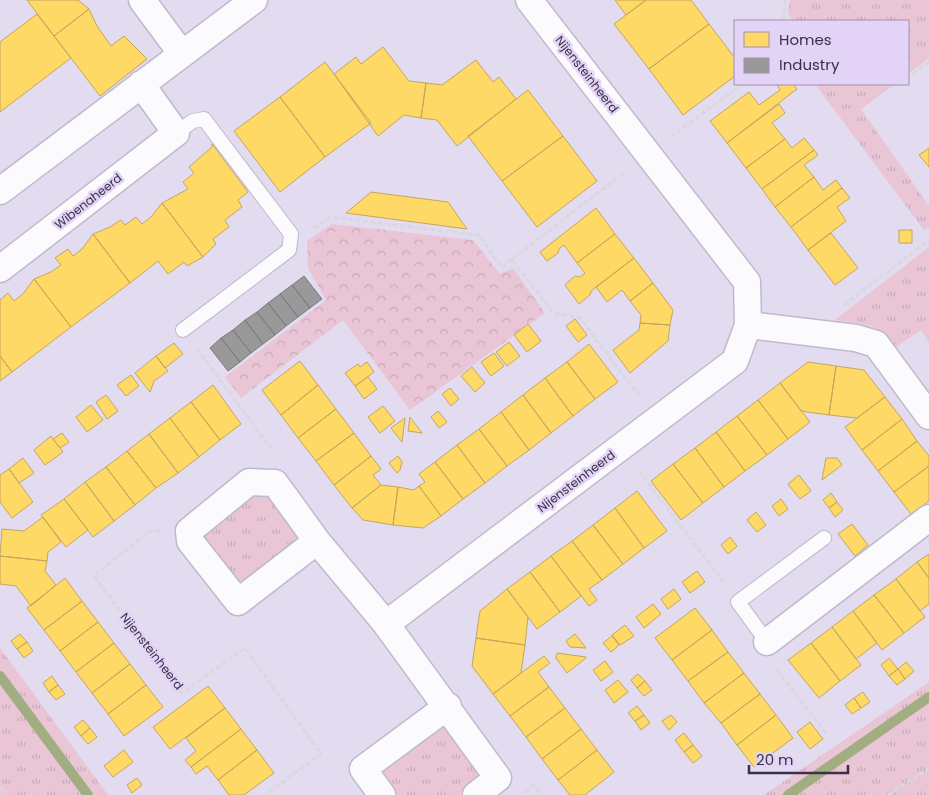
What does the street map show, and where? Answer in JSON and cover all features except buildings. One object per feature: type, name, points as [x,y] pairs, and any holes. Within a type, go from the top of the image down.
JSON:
[{"type":"street","points":[[142,0],[182,54]]},
{"type":"street","points":[[0,191],[254,0]]},
{"type":"street","name":"Nijensteinheerd","points":[[386,624],[735,361],[748,325],[746,282],[529,0]]},
{"type":"street","points":[[141,84],[176,133]]},
{"type":"street","name":"Wibenaheerd","points":[[0,269],[176,133]]},
{"type":"street","points":[[748,325],[856,338],[876,344],[929,416]]},
{"type":"street","points":[[317,540],[238,602],[190,541],[189,531],[249,482],[275,483],[317,540],[386,624],[448,706],[498,778],[476,795]]},
{"type":"street","points":[[767,642],[929,518]]},
{"type":"street","points":[[382,795],[363,770],[448,706]]},
{"type":"lane","name":"Wibenaheerd","points":[[176,133],[192,121],[204,119],[291,239]]},
{"type":"lane","points":[[183,330],[289,250],[291,239]]},
{"type":"lane","points":[[767,642],[738,602],[824,538]]},
{"type":"path","points":[[786,0],[783,16],[786,20]]},
{"type":"path","points":[[913,74],[929,62]]},
{"type":"path","points":[[291,239],[331,217],[479,235],[502,268],[512,259],[553,313],[579,317],[657,420]]},
{"type":"path","points":[[810,332],[929,240]]},
{"type":"path","points":[[183,330],[289,473],[275,483]]},
{"type":"path","points":[[621,447],[738,602]]},
{"type":"path","name":"Nijensteinheerd","points":[[189,531],[150,531],[94,576],[182,693],[245,648],[321,754],[265,795]]},
{"type":"path","points":[[767,642],[771,662],[826,733]]},
{"type":"path","points":[[888,795],[929,768]]},
{"type":"path","points":[[521,795],[534,785],[541,795]]},
{"type":"path","points":[[0,787],[6,795]]},
{"type":"green space","points":[[790,0],[929,0],[929,58],[909,73],[909,20],[792,20],[788,14]]},
{"type":"green space","points":[[816,85],[894,85],[861,109],[929,206],[929,227],[924,230]]},
{"type":"green space","points":[[332,224],[473,240],[500,274],[513,268],[545,313],[410,410],[343,320],[241,398],[225,377],[326,300],[308,268],[307,241]]},
{"type":"green space","points":[[929,247],[929,342],[921,330],[895,348],[890,339],[877,329],[862,324],[835,320]]},
{"type":"green space","points":[[264,495],[277,503],[302,538],[241,588],[199,534],[248,496]]},
{"type":"green space","points":[[0,648],[108,795],[0,795]]},
{"type":"green space","points":[[929,682],[929,795],[764,795]]},
{"type":"green space","points":[[446,719],[479,774],[475,783],[460,795],[398,795],[380,771]]},
{"type":"waterway","points":[[0,676],[88,795]]},
{"type":"waterway","points":[[788,795],[929,697]]}]
